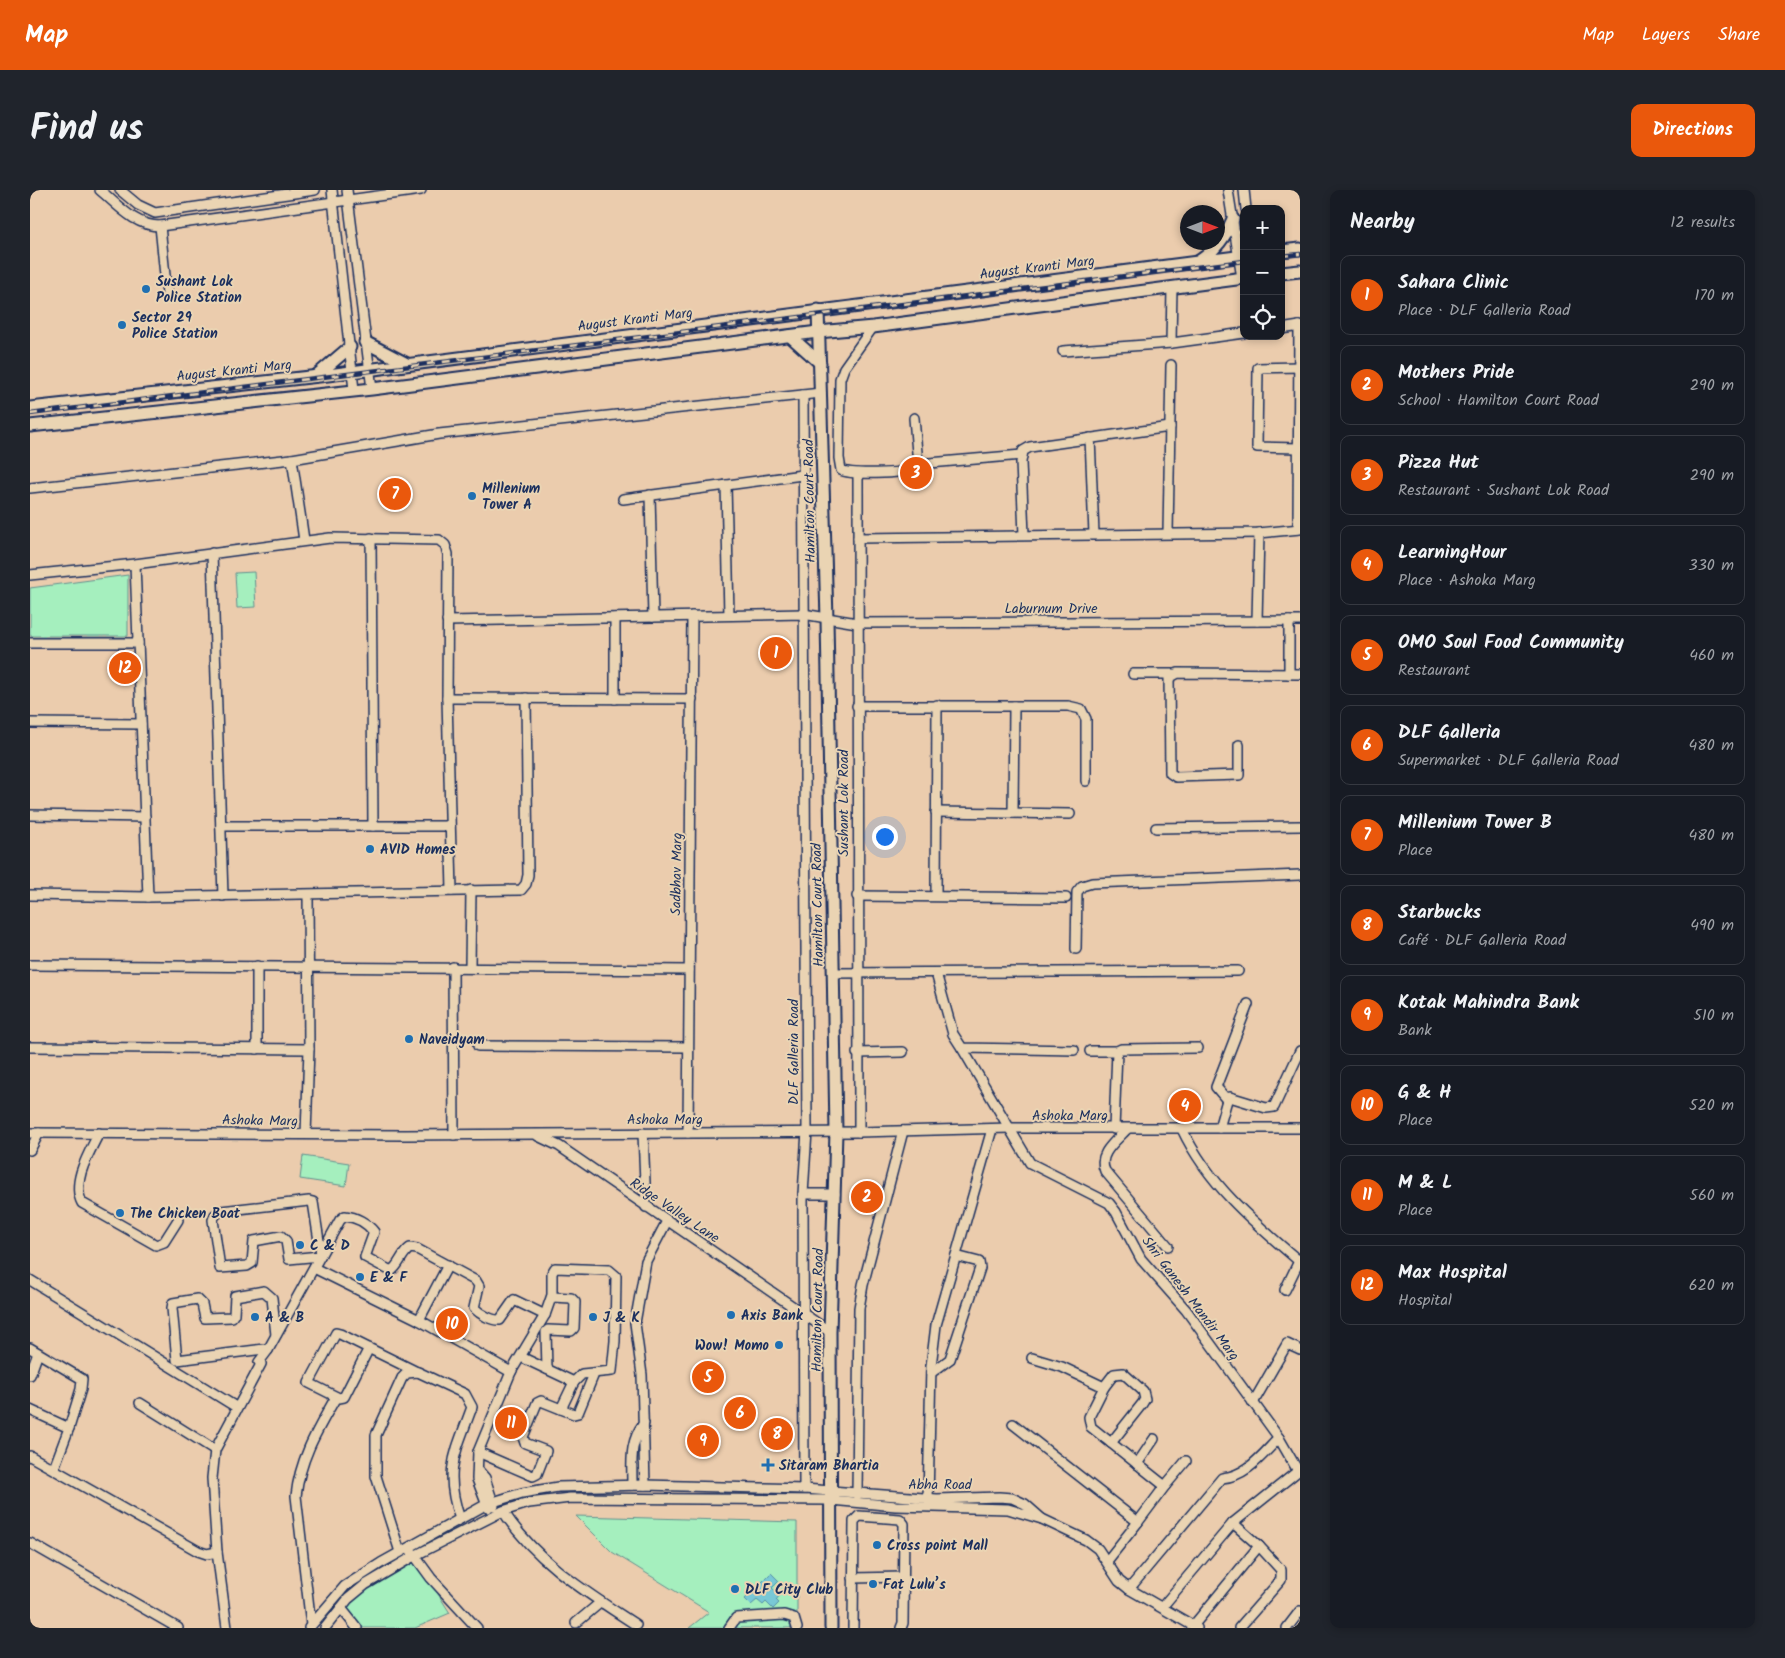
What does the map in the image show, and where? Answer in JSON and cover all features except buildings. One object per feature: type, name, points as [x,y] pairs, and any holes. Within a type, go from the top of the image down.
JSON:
[{"type":"main road","points":[[1198,262],[1215,249],[1225,236],[1232,219]]},
{"type":"main road","points":[[1285,247],[1299,249]]},
{"type":"main road","points":[[1285,251],[1299,249]]},
{"type":"main road","name":"August Kranti Marg","points":[[30,408],[316,376],[1240,256]]},
{"type":"main road","points":[[1285,272],[1300,270]]},
{"type":"main road","points":[[30,426],[372,388],[818,332],[873,327],[1240,278]]},
{"type":"main road","name":"Hamilton Court Road","points":[[818,310],[827,618],[836,1132],[830,1332],[831,1628]]},
{"type":"main road","points":[[790,336],[820,363]]},
{"type":"main road","points":[[365,342],[407,364]]},
{"type":"main road","points":[[316,376],[350,347]]},
{"type":"street","points":[[100,190],[132,217],[149,226],[421,190]]},
{"type":"street","points":[[120,190],[138,205],[155,213],[315,190]]},
{"type":"street","points":[[332,190],[354,390]]},
{"type":"street","points":[[347,190],[372,388]]},
{"type":"street","points":[[1228,190],[1232,219],[1240,250]]},
{"type":"street","points":[[1244,190],[1246,205]]},
{"type":"street","points":[[149,226],[155,213]]},
{"type":"street","points":[[160,226],[167,295]]},
{"type":"street","points":[[1171,343],[1172,287]]},
{"type":"street","points":[[858,538],[1259,532],[1299,529],[1300,326],[1285,328]]},
{"type":"street","points":[[873,327],[844,368],[840,379],[838,415],[841,470],[847,473],[858,474],[912,469],[918,464],[1022,455]]},
{"type":"street","points":[[1063,350],[1171,343],[1240,334]]},
{"type":"street","points":[[1168,533],[1171,365]]},
{"type":"street","points":[[1299,448],[1257,447],[1258,368],[1300,367]]},
{"type":"street","points":[[30,488],[292,459],[439,434],[821,393]]},
{"type":"street","name":"DLF Galleria Road","points":[[803,396],[807,1131],[803,1194],[802,1312],[804,1489]]},
{"type":"street","points":[[914,418],[918,464]]},
{"type":"street","points":[[1024,535],[1023,451],[1030,447],[1170,427]]},
{"type":"street","points":[[1090,438],[1094,534]]},
{"type":"street","points":[[292,459],[304,540]]},
{"type":"street","name":"Sushant Lok Road","points":[[858,474],[857,1052],[859,1132]]},
{"type":"street","points":[[623,499],[802,475]]},
{"type":"street","points":[[726,486],[729,616]]},
{"type":"street","points":[[650,495],[653,617]]},
{"type":"street","points":[[1258,621],[1259,532]]},
{"type":"street","points":[[371,538],[373,826]]},
{"type":"street","points":[[30,574],[134,564],[304,540],[371,538],[439,540],[445,545],[448,554],[447,621],[452,891]]},
{"type":"street","points":[[212,553],[223,896]]},
{"type":"street","points":[[134,564],[148,898]]},
{"type":"street","name":"Laburnum Drive","points":[[447,621],[803,614],[857,623],[1300,621]]},
{"type":"street","name":"Sadbhav Marg","points":[[688,1133],[692,616]]},
{"type":"street","points":[[615,618],[615,698]]},
{"type":"street","points":[[1289,621],[1289,674]]},
{"type":"street","points":[[30,643],[138,642]]},
{"type":"street","points":[[1133,674],[1300,674]]},
{"type":"street","points":[[1173,674],[1168,684],[1170,773],[1176,777],[1239,775],[1239,745]]},
{"type":"street","points":[[448,698],[692,699]]},
{"type":"street","points":[[30,895],[148,898],[471,890],[513,892],[521,890],[526,884],[528,875],[526,698]]},
{"type":"street","points":[[857,706],[1068,706],[1081,709],[1086,719],[1086,781]]},
{"type":"street","points":[[936,896],[937,706]]},
{"type":"street","points":[[1013,813],[1014,706]]},
{"type":"street","points":[[30,724],[141,724]]},
{"type":"street","points":[[936,812],[1070,814]]},
{"type":"street","points":[[30,815],[145,817]]},
{"type":"street","points":[[220,826],[450,826]]},
{"type":"street","points":[[1156,828],[1300,826]]},
{"type":"street","points":[[1076,949],[1077,892],[1082,886],[1092,883],[1300,875]]},
{"type":"street","points":[[470,967],[471,890]]},
{"type":"street","points":[[306,1134],[309,1050],[308,895]]},
{"type":"street","points":[[857,896],[1066,898]]},
{"type":"street","points":[[30,965],[689,970]]},
{"type":"street","points":[[257,966],[257,1049]]},
{"type":"street","points":[[453,967],[454,1135]]},
{"type":"street","points":[[833,974],[1238,971]]},
{"type":"street","name":"Shri Ganesh Mandir Marg","points":[[936,973],[953,1034],[1030,1163],[1109,1203],[1116,1212],[1141,1259],[1186,1310],[1279,1438],[1299,1472]]},
{"type":"street","points":[[1227,1100],[1216,1087],[1248,1004]]},
{"type":"street","points":[[478,1046],[688,1047]]},
{"type":"street","points":[[30,1047],[309,1050]]},
{"type":"street","points":[[962,1048],[1074,1050]]},
{"type":"street","points":[[1090,1051],[1198,1048]]},
{"type":"street","points":[[1114,1129],[1117,1051]]},
{"type":"street","points":[[1227,1100],[1235,1097],[1266,1108],[1274,1107],[1300,1051]]},
{"type":"street","points":[[857,1052],[904,1052]]},
{"type":"street","points":[[1219,1128],[1227,1100]]},
{"type":"street","name":"Ashoka Marg","points":[[34,1133],[454,1135],[859,1132],[1010,1128],[1300,1128]]},
{"type":"street","points":[[1127,1128],[1103,1156],[1102,1164],[1105,1171],[1168,1246]]},
{"type":"street","points":[[1182,1128],[1211,1176],[1234,1204],[1300,1260],[1285,1290]]},
{"type":"street","points":[[928,1499],[931,1373],[936,1325],[992,1129]]},
{"type":"street","points":[[857,1495],[860,1303],[903,1131]]},
{"type":"street","points":[[99,1132],[78,1185],[78,1195],[82,1203],[156,1245],[164,1242],[178,1220]]},
{"type":"street","points":[[30,1150],[34,1133]]},
{"type":"street","points":[[643,1133],[646,1207]]},
{"type":"street","name":"Ridge Valley Lane","points":[[530,1134],[559,1146],[830,1332]]},
{"type":"street","points":[[803,1194],[835,1194]]},
{"type":"street","points":[[309,1200],[314,1202],[321,1255],[289,1259],[286,1241],[281,1236],[254,1241],[254,1257],[252,1263],[247,1266],[220,1268],[213,1220],[215,1214],[221,1211],[309,1200]]},
{"type":"street","points":[[227,1628],[216,1552],[212,1478],[215,1450],[260,1364],[264,1365],[269,1354],[268,1350],[340,1220],[345,1216],[353,1217],[370,1226],[374,1232],[365,1257],[386,1270],[391,1271],[397,1267],[404,1252],[410,1248],[417,1249],[476,1281],[479,1286],[474,1308],[477,1311],[495,1320],[500,1320],[514,1300],[545,1315]]},
{"type":"street","points":[[645,1485],[642,1375],[635,1323],[636,1303],[650,1250],[667,1221]]},
{"type":"street","points":[[931,1373],[950,1359],[980,1268],[979,1262],[956,1256]]},
{"type":"street","points":[[419,1320],[448,1265]]},
{"type":"street","points":[[562,1409],[578,1376],[612,1371],[616,1276],[609,1270],[558,1267],[552,1272],[552,1297],[545,1315],[511,1372],[478,1452],[477,1478],[497,1513],[546,1562],[636,1625]]},
{"type":"street","points":[[314,1268],[419,1320],[511,1372]]},
{"type":"street","points":[[30,1280],[236,1407]]},
{"type":"street","points":[[268,1350],[177,1360],[173,1303],[197,1299],[202,1304],[205,1318],[232,1316],[234,1314],[235,1296],[264,1291],[272,1298],[276,1335]]},
{"type":"street","points":[[547,1369],[546,1332],[548,1330],[570,1331],[574,1328],[574,1302],[571,1298],[552,1297]]},
{"type":"street","points":[[369,1348],[344,1397],[336,1397],[310,1384],[309,1382],[336,1333],[369,1348],[465,1394],[472,1407],[451,1466],[452,1495],[460,1519]]},
{"type":"street","points":[[1253,1403],[1286,1344],[1300,1350]]},
{"type":"street","points":[[30,1375],[34,1350],[82,1380],[69,1428],[54,1468]]},
{"type":"street","points":[[521,1357],[574,1382]]},
{"type":"street","points":[[1032,1358],[1062,1367],[1104,1387]]},
{"type":"street","points":[[400,1552],[376,1476],[376,1435],[402,1378],[408,1373],[418,1372]]},
{"type":"street","points":[[1112,1443],[1142,1404],[1144,1395],[1143,1391],[1123,1373],[1118,1372],[1104,1387],[1089,1422],[1090,1427],[1165,1486]]},
{"type":"street","points":[[478,1452],[535,1476],[546,1452],[524,1443],[523,1438],[539,1401],[574,1414],[578,1413],[594,1374]]},
{"type":"street","points":[[310,1627],[296,1496],[298,1475],[304,1456],[336,1397]]},
{"type":"street","points":[[140,1403],[215,1450]]},
{"type":"street","points":[[30,1410],[69,1428]]},
{"type":"street","points":[[632,1485],[633,1438],[644,1423]]},
{"type":"street","points":[[1013,1424],[1138,1522]]},
{"type":"street","points":[[1137,1464],[1154,1438]]},
{"type":"street","points":[[1129,1589],[1222,1478],[1236,1476],[1245,1472],[1279,1438]]},
{"type":"street","points":[[30,1456],[198,1551],[207,1554],[216,1552]]},
{"type":"street","points":[[1107,1561],[1186,1461]]},
{"type":"street","points":[[1162,1607],[1232,1523],[1299,1472]]},
{"type":"street","points":[[310,1627],[346,1586],[400,1552],[490,1502],[522,1493],[558,1487],[645,1485],[804,1489],[831,1496]]},
{"type":"street","name":"Abha Road","points":[[831,1496],[857,1495],[928,1499],[1012,1498],[1034,1510],[1042,1520]]},
{"type":"street","points":[[325,1628],[348,1599],[365,1585],[414,1556],[497,1513],[529,1503],[570,1498],[831,1496]]},
{"type":"street","name":"Abha Road","points":[[831,1496],[896,1506],[1008,1509],[1042,1520],[1086,1540],[1098,1549],[1119,1581],[1129,1589],[1195,1627]]},
{"type":"street","points":[[895,1518],[896,1506]]},
{"type":"street","points":[[853,1628],[856,1518],[895,1518],[902,1520],[904,1524],[903,1623],[900,1628]]},
{"type":"street","points":[[1232,1523],[1259,1546],[1281,1570],[1282,1575],[1281,1580],[1239,1628]]},
{"type":"street","points":[[30,1543],[178,1628]]},
{"type":"street","points":[[1195,1627],[1259,1546]]},
{"type":"street","points":[[409,1547],[414,1556],[477,1628]]},
{"type":"street","points":[[853,1578],[903,1577]]},
{"type":"street","points":[[576,1624],[601,1602]]},
{"type":"street","points":[[341,1608],[358,1628]]},
{"type":"street","points":[[1287,1628],[1300,1611]]},
{"type":"street","points":[[729,1628],[736,1618],[784,1615],[794,1618],[798,1628]]},
{"type":"green space","points":[[254,572],[256,607],[237,608],[235,573]]},
{"type":"green space","points":[[128,575],[128,636],[30,636],[30,588]]},
{"type":"green space","points":[[303,1156],[349,1163],[346,1186],[300,1179]]},
{"type":"green space","name":"DLF City Club","points":[[576,1516],[797,1522],[797,1628],[689,1628],[709,1612],[612,1552]]},
{"type":"green space","points":[[414,1556],[450,1613],[415,1628],[360,1628],[341,1608]]},
{"type":"water","points":[[740,1406],[745,1408],[747,1413],[745,1418],[740,1420],[735,1418],[733,1413],[735,1408]]},
{"type":"water","points":[[771,1573],[779,1581],[772,1588],[780,1595],[776,1600],[779,1603],[773,1609],[766,1602],[763,1605],[757,1600],[751,1605],[745,1599]]},
{"type":"railway","points":[[1285,256],[1300,254]]},
{"type":"railway","points":[[30,414],[1240,262]]},
{"type":"place","name":"Sushant Lok Police Station","points":[[146,289]]},
{"type":"place","name":"Sector 29 Police Station","points":[[122,325]]},
{"type":"place","name":"Pizza Hut","points":[[916,473]]},
{"type":"place","name":"Millenium Tower B","points":[[395,494]]},
{"type":"place","name":"Millenium Tower A","points":[[472,496]]},
{"type":"place","name":"Sahara Clinic","points":[[776,653]]},
{"type":"place","name":"Max Hospital","points":[[125,668]]},
{"type":"place","name":"AVID Homes","points":[[370,849]]},
{"type":"place","name":"Naveidyam","points":[[409,1039]]},
{"type":"place","name":"LearningHour","points":[[1185,1106]]},
{"type":"place","name":"Mothers Pride","points":[[867,1197]]},
{"type":"place","name":"The Chicken Boat","points":[[120,1213]]},
{"type":"place","name":"C & D","points":[[300,1245]]},
{"type":"place","name":"E & F","points":[[360,1277]]},
{"type":"place","name":"Axis Bank","points":[[731,1315]]},
{"type":"place","name":"A & B","points":[[255,1317]]},
{"type":"place","name":"J & K","points":[[593,1317]]},
{"type":"place","name":"G & H","points":[[452,1324]]},
{"type":"place","name":"Wow! Momo","points":[[779,1345]]},
{"type":"place","name":"OMO Soul Food Community","points":[[708,1377]]},
{"type":"place","name":"DLF Galleria","points":[[740,1413]]},
{"type":"place","name":"M & L","points":[[511,1423]]},
{"type":"place","name":"Starbucks","points":[[777,1434]]},
{"type":"place","name":"Kotak Mahindra Bank","points":[[703,1441]]},
{"type":"place","name":"Sitaram Bhartia","points":[[768,1465]]},
{"type":"place","name":"Cross point Mall","points":[[877,1545]]},
{"type":"place","name":"Fat Lulu’s","points":[[873,1584]]},
{"type":"place","name":"DLF City Club","points":[[735,1589]]}]
